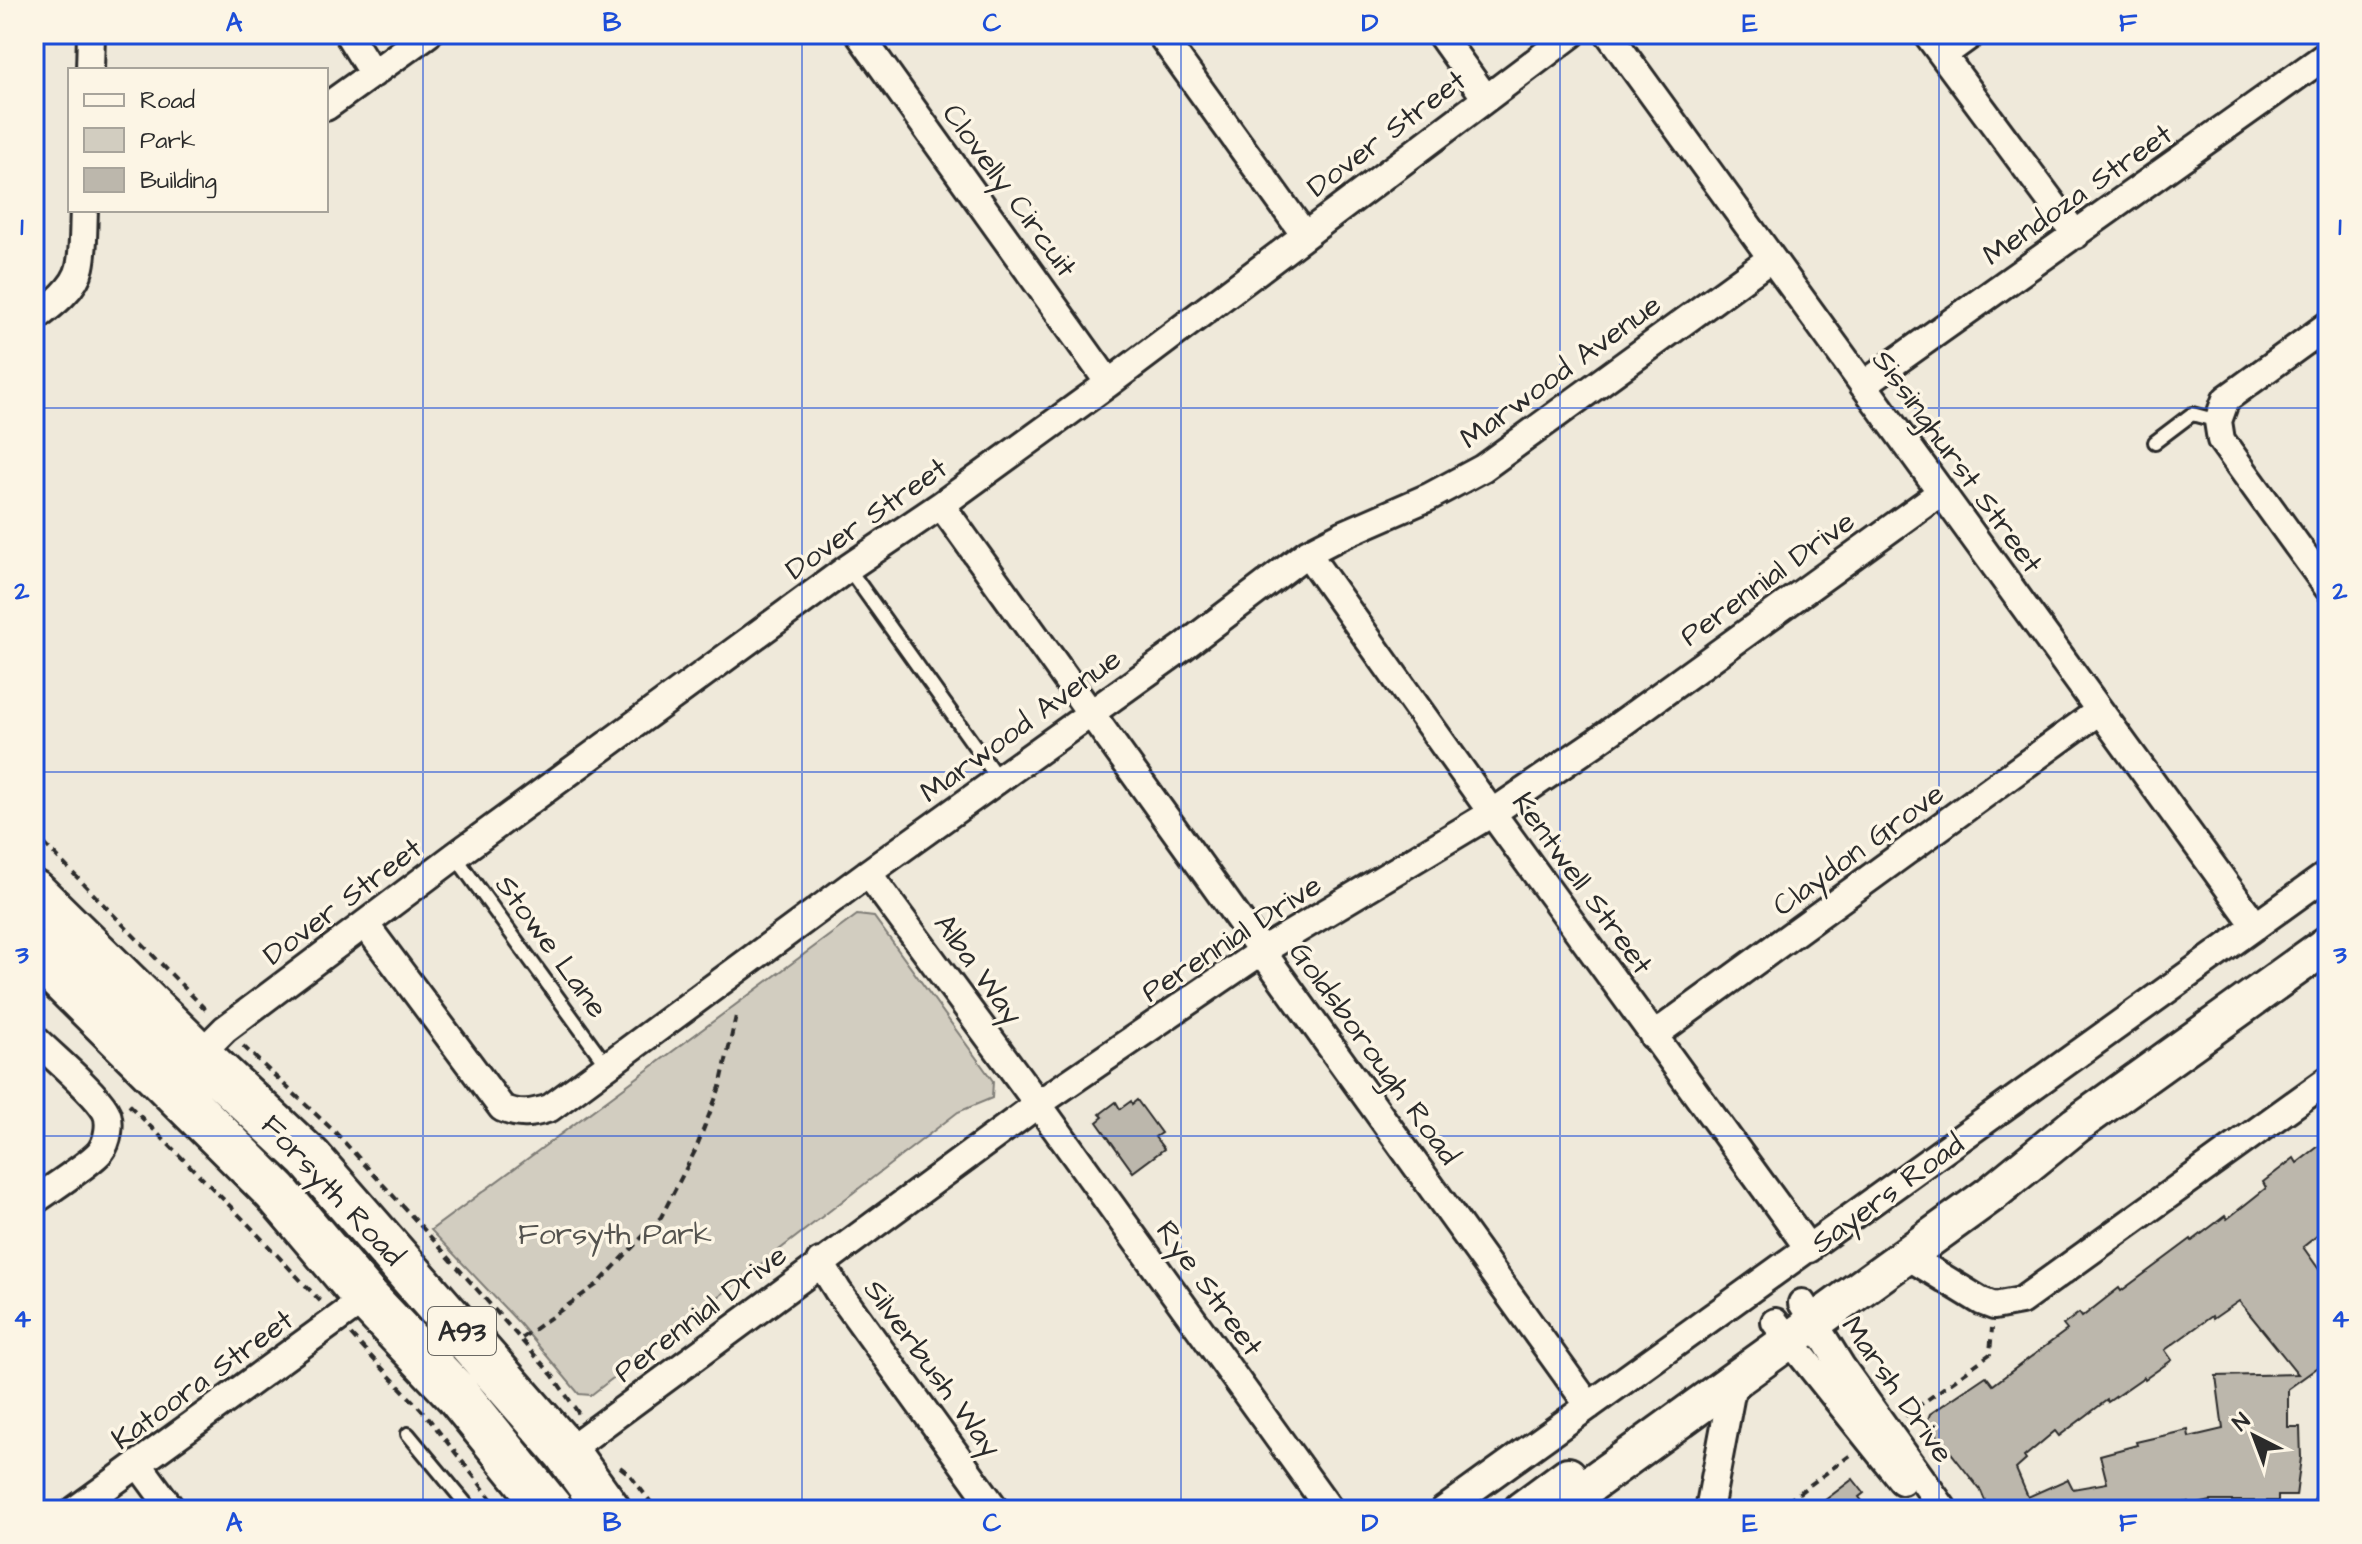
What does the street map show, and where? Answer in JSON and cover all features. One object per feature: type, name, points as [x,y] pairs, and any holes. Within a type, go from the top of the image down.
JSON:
[{"type":"highway","name":"Forsyth Road","points":[[34,893],[309,1158],[566,1452],[608,1510]]},
{"type":"highway","name":"Forsyth Road","points":[[34,952],[276,1192],[352,1309],[457,1394],[526,1500]]},
{"type":"highway","points":[[166,1084],[199,1055]]},
{"type":"highway","points":[[526,1500],[566,1452]]},
{"type":"main road","name":"Sayers Road","points":[[1522,1510],[1796,1322],[1906,1255],[1991,1194],[2076,1125],[2321,946]]},
{"type":"main road","name":"Sayers Road","points":[[1555,1510],[1733,1383],[1881,1246],[2003,1166],[2076,1125]]},
{"type":"street","points":[[90,68],[91,34]]},
{"type":"street","points":[[348,34],[373,74]]},
{"type":"street","points":[[328,106],[428,34]]},
{"type":"street","name":"Clovelly Circuit","points":[[859,34],[1109,383]]},
{"type":"street","points":[[1160,34],[1304,234]]},
{"type":"street","points":[[1440,34],[1485,97]]},
{"type":"street","name":"Dover Street","points":[[199,1055],[225,1029],[455,856],[848,568],[1109,383],[1572,34]]},
{"type":"street","name":"Sissinghurst Street","points":[[1609,34],[2256,926]]},
{"type":"street","points":[[1927,34],[2076,235]]},
{"type":"street","points":[[1943,55],[1972,34]]},
{"type":"street","name":"Mendoza Street","points":[[1863,385],[2328,54]]},
{"type":"street","points":[[34,319],[74,282],[80,269],[84,212]]},
{"type":"street","name":"Marwood Avenue","points":[[365,924],[502,1108],[517,1114],[531,1114],[550,1108],[868,873],[1182,648],[1307,553],[1429,497],[1483,468],[1770,259]]},
{"type":"street","points":[[2328,325],[2226,399],[2218,421],[2221,440],[2328,588]]},
{"type":"street","name":"Perennial Drive","points":[[566,1452],[1038,1104],[1262,951],[1492,813],[1596,742],[1941,492]]},
{"type":"street","name":"Goldsborough Road","points":[[941,505],[1589,1406]]},
{"type":"street","name":"Kentwell Street","points":[[1307,553],[1809,1249]]},
{"type":"street","name":"Claydon Grove","points":[[1653,1036],[2099,711]]},
{"type":"street","name":"Alba Way","points":[[868,873],[1038,1104]]},
{"type":"street","name":"Sayers Road","points":[[1444,1510],[2328,874]]},
{"type":"street","points":[[34,1038],[107,1112],[108,1135],[99,1153],[34,1201]]},
{"type":"street","name":"Sayers Road","points":[[1906,1255],[1981,1301],[1994,1306],[2021,1301],[2328,1080]]},
{"type":"street","name":"Rye Street","points":[[1038,1104],[1330,1510]]},
{"type":"street","name":"Silverbush Way","points":[[820,1262],[996,1510]]},
{"type":"street","name":"Katoora Street","points":[[75,1510],[352,1309]]},
{"type":"street","name":"Marsh Drive","points":[[1796,1322],[1923,1510]]},
{"type":"street","name":"Marsh Drive","points":[[1796,1322],[1841,1366],[1944,1510]]},
{"type":"street","points":[[1709,1510],[1733,1383]]},
{"type":"street","points":[[139,1465],[172,1510]]},
{"type":"lane","points":[[2155,442],[2192,414],[2218,421]]},
{"type":"lane","points":[[848,568],[999,780]]},
{"type":"lane","name":"Stowe Lane","points":[[455,856],[608,1067]]},
{"type":"lane","points":[[408,1434],[471,1510]]},
{"type":"path","points":[[521,1339],[599,1283],[661,1217],[695,1151],[720,1087],[736,1016]]},
{"type":"path","points":[[129,1105],[246,1222],[352,1309],[426,1415],[526,1500]]},
{"type":"green space","name":"Forsyth Park","points":[[857,915],[874,917],[993,1081],[992,1098],[958,1112],[591,1395],[579,1394],[520,1324],[431,1230]]},
{"type":"building","points":[[1137,1100],[1161,1133],[1155,1137],[1164,1149],[1133,1172],[1097,1122],[1103,1117],[1100,1114],[1116,1102],[1120,1109]]},
{"type":"building","points":[[2328,1139],[2328,1227],[2303,1247],[2328,1282],[2328,1360],[2288,1389],[2288,1427],[2300,1427],[2301,1458],[2296,1496],[2278,1496],[2278,1501],[2211,1501],[2188,1506],[2188,1502],[2150,1510],[1989,1510],[1981,1491],[1927,1422],[1930,1414],[1986,1376],[1993,1385],[2067,1330],[2063,1325],[2079,1313],[2082,1317],[2225,1216],[2227,1219],[2266,1188],[2263,1182],[2294,1158],[2297,1163]],"holes":[[[2239,1301],[2298,1374],[2216,1376],[2223,1429],[2189,1437],[2188,1430],[2136,1442],[2137,1445],[2100,1455],[2107,1483],[2073,1489],[2068,1479],[2028,1497],[2016,1469],[2026,1460],[2024,1457],[2055,1431],[2059,1436],[2107,1400],[2172,1360],[2165,1350]]]},
{"type":"building","points":[[1853,1479],[1864,1493],[1859,1497],[1869,1510],[1812,1510]]}]
